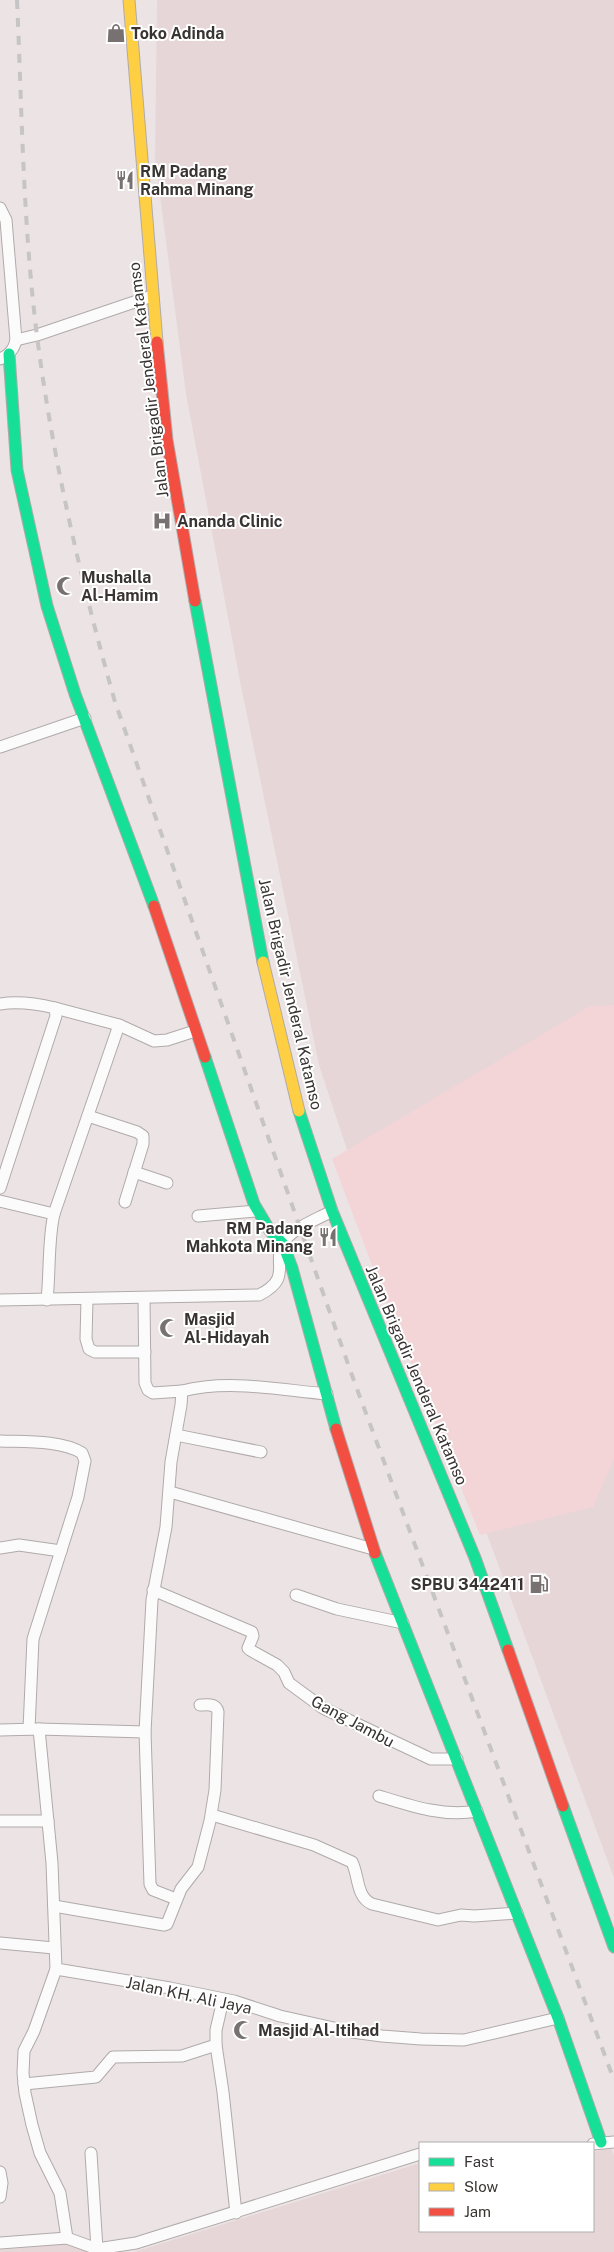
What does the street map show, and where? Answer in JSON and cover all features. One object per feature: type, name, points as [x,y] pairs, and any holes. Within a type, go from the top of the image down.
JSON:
[{"type":"main road","name":"Jalan Brigadir Jenderal Katamso","points":[[129,0],[152,296],[167,440],[204,653],[219,720],[263,960],[297,1104],[332,1211],[476,1558],[614,1947]]},
{"type":"main road","points":[[5,357],[16,470],[47,606],[64,661],[144,878],[257,1211],[270,1231],[282,1244],[302,1299],[345,1462],[372,1549],[457,1759],[604,2142]]},
{"type":"street","points":[[0,208],[6,220],[16,340],[15,346],[5,357]]},
{"type":"street","points":[[16,340],[37,335],[152,296]]},
{"type":"street","points":[[0,747],[85,718]]},
{"type":"street","points":[[0,1004],[24,1004],[55,1008],[119,1025],[143,1038],[157,1042],[195,1031]]},
{"type":"street","points":[[0,1188],[4,1166],[55,1023],[55,1008]]},
{"type":"street","points":[[47,1300],[50,1266],[50,1229],[119,1025]]},
{"type":"street","points":[[88,1116],[142,1134],[143,1144],[125,1202]]},
{"type":"street","points":[[134,1172],[167,1183]]},
{"type":"street","points":[[0,1201],[54,1214]]},
{"type":"street","points":[[198,1216],[257,1211]]},
{"type":"street","points":[[0,1300],[259,1295],[273,1286],[279,1275],[282,1244],[290,1235],[332,1211]]},
{"type":"street","points":[[144,1298],[145,1383],[148,1390],[153,1393],[182,1391],[201,1386],[237,1386],[327,1394]]},
{"type":"street","points":[[87,1299],[86,1339],[88,1349],[95,1352],[145,1352]]},
{"type":"street","points":[[176,1899],[153,1890],[150,1884],[146,1732],[153,1590],[166,1527],[171,1462],[182,1391]]},
{"type":"street","points":[[176,1435],[261,1452]]},
{"type":"street","points":[[0,1441],[28,1441],[65,1446],[77,1449],[85,1456],[78,1497],[32,1648],[34,1729],[48,1821],[56,1969],[34,2031],[24,2051],[24,2084],[27,2106],[40,2153],[60,2193],[67,2238]]},
{"type":"street","points":[[170,1492],[372,1549]]},
{"type":"street","points":[[0,1548],[9,1548],[15,1545],[61,1552]]},
{"type":"street","name":"Gang Jambu","points":[[153,1590],[248,1630],[253,1636],[248,1647],[250,1650],[277,1665],[284,1672],[289,1683],[323,1708],[431,1760],[457,1759]]},
{"type":"street","points":[[296,1595],[337,1609],[403,1623]]},
{"type":"street","points":[[54,1906],[164,1925],[168,1924],[181,1889],[198,1866],[212,1815],[215,1790],[218,1709],[212,1705],[200,1705]]},
{"type":"street","points":[[0,1730],[146,1732]]},
{"type":"street","points":[[379,1796],[424,1810],[444,1813],[477,1811]]},
{"type":"street","points":[[212,1815],[314,1845],[352,1862],[362,1893],[368,1902],[372,1904],[438,1920],[461,1915],[517,1913]]},
{"type":"street","points":[[0,1821],[48,1821]]},
{"type":"street","points":[[0,1942],[54,1948]]},
{"type":"street","name":"Jalan KH. Ali Jaya","points":[[56,1969],[170,1988],[352,2032],[421,2039],[464,2040],[558,2018]]},
{"type":"street","points":[[223,2000],[216,2030],[216,2045],[236,2213]]},
{"type":"street","points":[[24,2084],[94,2077],[113,2057],[182,2056],[216,2045]]},
{"type":"street","points":[[92,2153],[97,2249]]},
{"type":"street","points":[[0,2243],[67,2238],[97,2249],[136,2243],[419,2154]]},
{"type":"street","points":[[0,2172],[2,2183],[0,2197]]},
{"type":"shaded area","points":[[157,0],[614,0],[614,1878],[365,1204],[319,1065],[240,681],[186,394],[155,157]]},
{"type":"shaded area","points":[[614,1005],[614,1459],[593,1507],[480,1535],[378,1281],[332,1159],[590,1006]]},
{"type":"shaded area","points":[[611,2148],[614,2156],[614,2252],[134,2252],[419,2163],[419,2232],[594,2232],[594,2152]]},
{"type":"shaded area","points":[[65,2244],[94,2252],[0,2252],[0,2250]]},
{"type":"railway","points":[[17,0],[26,210],[37,336],[51,429],[69,520],[115,702],[354,1381],[614,2080]]},
{"type":"traffic: fast","points":[[9,354],[17,470],[47,606],[75,694],[154,906]]},
{"type":"traffic: fast","points":[[195,601],[263,962]]},
{"type":"traffic: fast","points":[[205,1057],[254,1204],[270,1231],[283,1244],[292,1268],[336,1429]]},
{"type":"traffic: fast","points":[[299,1111],[332,1211],[475,1558],[508,1650]]},
{"type":"traffic: fast","points":[[375,1553],[558,2018],[601,2142]]},
{"type":"traffic: fast","points":[[563,1806],[614,1947]]},
{"type":"traffic: slow","points":[[129,0],[157,342]]},
{"type":"traffic: slow","points":[[263,962],[299,1111]]},
{"type":"traffic: jam","points":[[157,342],[167,440],[195,601]]},
{"type":"traffic: jam","points":[[154,906],[205,1057]]},
{"type":"traffic: jam","points":[[336,1429],[375,1553]]},
{"type":"traffic: jam","points":[[508,1650],[563,1806]]},
{"type":"place","name":"Toko Adinda","points":[[116,33]]},
{"type":"place","name":"RM Padang Rahma Minang","points":[[125,180]]},
{"type":"place","name":"Ananda Clinic","points":[[162,521]]},
{"type":"place","name":"Mushalla Al-Hamim","points":[[66,586]]},
{"type":"place","name":"RM Padang Mahkota Minang","points":[[328,1237]]},
{"type":"place","name":"Masjid Al-Hidayah","points":[[169,1328]]},
{"type":"place","name":"SPBU 3442411","points":[[539,1584]]},
{"type":"place","name":"Masjid Al-Itihad","points":[[243,2030]]}]
